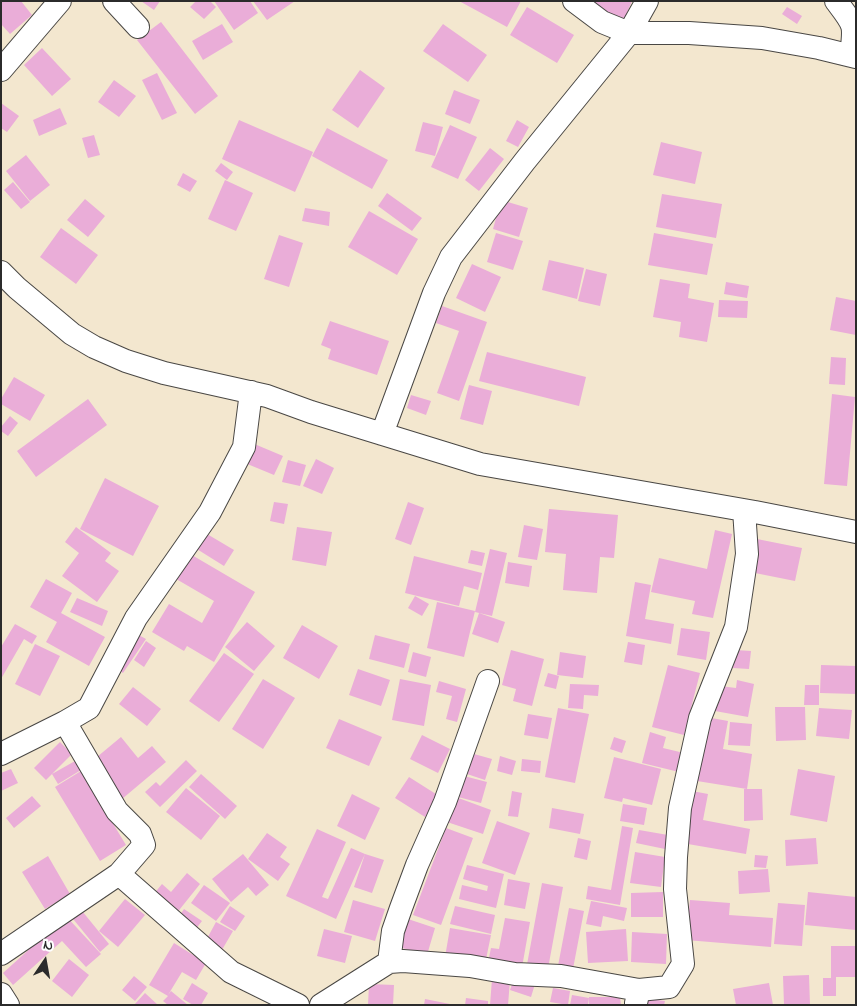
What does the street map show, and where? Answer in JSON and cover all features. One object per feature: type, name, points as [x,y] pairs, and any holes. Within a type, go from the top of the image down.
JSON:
[{"type":"street","points":[[1,70],[60,1]]},
{"type":"street","points":[[114,1],[138,27]]},
{"type":"street","points":[[574,1],[602,22],[629,33],[762,38],[853,56],[853,25],[836,1]]},
{"type":"street","points":[[382,434],[434,294],[452,257],[519,168],[629,33],[647,1]]},
{"type":"street","points":[[1,272],[17,288],[72,334],[94,347],[126,361],[164,373],[267,396],[311,412],[480,464],[744,510],[856,532]]},
{"type":"street","points":[[1,754],[89,708],[136,618],[210,512],[244,447],[251,392]]},
{"type":"street","points":[[321,1005],[389,962],[403,961],[470,966],[515,974],[561,976],[638,997],[669,987],[683,964],[675,889],[680,808],[700,718],[736,627],[747,554],[744,510]]},
{"type":"street","points":[[389,962],[393,931],[401,908],[417,865],[446,802],[488,681]]},
{"type":"street","points":[[1,954],[119,874],[144,845],[140,834],[117,811],[64,722]]},
{"type":"street","points":[[119,874],[230,972],[298,1005]]},
{"type":"street","points":[[1,994],[8,1005]]},
{"type":"building","points":[[1,1],[21,1],[32,15],[10,34],[1,24]]},
{"type":"building","points":[[141,1],[160,1],[154,10]]},
{"type":"building","points":[[196,1],[210,1],[216,7],[204,19],[190,7]]},
{"type":"building","points":[[214,1],[250,1],[258,13],[234,30]]},
{"type":"building","points":[[253,1],[295,1],[267,20]]},
{"type":"building","points":[[459,1],[521,1],[507,27]]},
{"type":"building","points":[[595,1],[632,1],[623,22],[592,8]]},
{"type":"building","points":[[527,7],[574,35],[557,63],[510,35]]},
{"type":"building","points":[[787,7],[802,16],[797,24],[782,14]]},
{"type":"building","points":[[161,22],[218,96],[195,114],[137,40]]},
{"type":"building","points":[[222,24],[233,42],[203,60],[192,41]]},
{"type":"building","points":[[443,24],[487,55],[468,82],[423,51]]},
{"type":"building","points":[[42,48],[71,79],[52,96],[24,65]]},
{"type":"building","points":[[360,70],[385,88],[358,128],[332,110]]},
{"type":"building","points":[[157,73],[177,113],[162,120],[142,80]]},
{"type":"building","points":[[114,80],[136,96],[119,117],[98,102]]},
{"type":"building","points":[[454,90],[480,100],[470,124],[445,114]]},
{"type":"building","points":[[1,103],[19,116],[7,132],[1,128]]},
{"type":"building","points":[[60,108],[67,124],[39,136],[33,120]]},
{"type":"building","points":[[239,120],[313,152],[295,192],[222,159]]},
{"type":"building","points":[[517,120],[529,127],[518,147],[506,141]]},
{"type":"building","points":[[423,122],[443,127],[435,156],[415,151]]},
{"type":"building","points":[[450,125],[477,137],[458,179],[431,167]]},
{"type":"building","points":[[327,128],[388,160],[372,189],[312,156]]},
{"type":"building","points":[[94,135],[100,155],[88,158],[82,138]]},
{"type":"building","points":[[661,142],[702,152],[695,184],[653,175]]},
{"type":"building","points":[[490,148],[504,159],[479,191],[465,180]]},
{"type":"building","points":[[26,155],[50,185],[30,201],[6,171]]},
{"type":"building","points":[[221,163],[233,172],[227,180],[215,171]]},
{"type":"building","points":[[183,173],[197,181],[190,192],[177,185]]},
{"type":"building","points":[[225,180],[253,193],[236,231],[208,219]]},
{"type":"building","points":[[13,182],[30,202],[21,209],[4,190]]},
{"type":"building","points":[[387,193],[422,218],[412,231],[378,206]]},
{"type":"building","points":[[662,194],[722,204],[716,238],[656,227]]},
{"type":"building","points":[[85,199],[105,216],[88,237],[67,220]]},
{"type":"building","points":[[501,200],[528,208],[519,237],[493,229]]},
{"type":"building","points":[[305,208],[330,212],[329,226],[302,221]]},
{"type":"building","points":[[369,211],[418,239],[397,275],[348,247]]},
{"type":"building","points":[[61,228],[98,255],[76,284],[40,257]]},
{"type":"building","points":[[496,233],[523,241],[513,270],[487,262]]},
{"type":"building","points":[[654,233],[713,244],[707,275],[648,265]]},
{"type":"building","points":[[279,235],[303,243],[289,287],[264,279]]},
{"type":"building","points":[[549,260],[584,268],[577,299],[542,290]]},
{"type":"building","points":[[472,264],[501,277],[485,312],[456,298]]},
{"type":"building","points":[[586,269],[607,274],[600,306],[578,301]]},
{"type":"building","points":[[660,279],[690,284],[688,298],[714,303],[707,342],[679,337],[681,322],[653,317]]},
{"type":"building","points":[[726,282],[749,286],[747,298],[724,294]]},
{"type":"building","points":[[836,297],[856,301],[856,335],[830,330]]},
{"type":"building","points":[[719,300],[748,301],[747,318],[718,317]]},
{"type":"building","points":[[442,306],[487,322],[459,401],[437,393],[459,331],[436,323]]},
{"type":"building","points":[[330,321],[389,341],[377,375],[328,359],[331,349],[321,345]]},
{"type":"building","points":[[487,352],[586,377],[579,406],[479,381]]},
{"type":"building","points":[[831,357],[846,358],[845,385],[829,384]]},
{"type":"building","points":[[14,377],[45,395],[30,421],[1,404],[1,399]]},
{"type":"building","points":[[469,385],[492,391],[483,425],[460,419]]},
{"type":"building","points":[[832,394],[855,397],[847,486],[824,484]]},
{"type":"building","points":[[411,395],[431,401],[426,415],[407,408]]},
{"type":"building","points":[[88,399],[107,425],[36,477],[17,451]]},
{"type":"building","points":[[10,416],[18,423],[8,436],[1,431],[1,427]]},
{"type":"building","points":[[252,443],[283,456],[274,475],[245,463]]},
{"type":"building","points":[[316,459],[334,468],[322,494],[303,486]]},
{"type":"building","points":[[288,460],[306,465],[300,486],[282,482]]},
{"type":"building","points":[[105,478],[159,506],[133,556],[80,529]]},
{"type":"building","points":[[274,502],[288,504],[284,524],[270,521]]},
{"type":"building","points":[[408,502],[424,508],[411,545],[395,539]]},
{"type":"building","points":[[549,509],[618,515],[614,558],[600,557],[597,593],[563,590],[566,554],[545,552]]},
{"type":"building","points":[[524,525],[543,529],[537,560],[518,557]]},
{"type":"building","points":[[76,527],[111,553],[105,561],[119,571],[97,602],[62,576],[79,553],[65,542]]},
{"type":"building","points":[[297,527],[332,532],[326,566],[292,560]]},
{"type":"building","points":[[715,530],[732,534],[713,618],[692,614],[695,601],[651,592],[659,558],[707,569]]},
{"type":"building","points":[[202,531],[234,550],[224,566],[192,546]]},
{"type":"building","points":[[757,539],[802,548],[795,581],[750,572]]},
{"type":"building","points":[[490,549],[507,553],[492,616],[475,612]]},
{"type":"building","points":[[471,550],[485,553],[482,566],[468,563]]},
{"type":"building","points":[[185,551],[255,592],[214,662],[187,646],[184,651],[152,632],[169,604],[202,623],[214,601],[171,576]]},
{"type":"building","points":[[414,556],[482,573],[478,590],[464,586],[459,606],[405,593]]},
{"type":"building","points":[[508,562],[532,566],[529,587],[505,583]]},
{"type":"building","points":[[46,579],[72,593],[61,613],[105,637],[89,666],[46,642],[57,622],[30,607]]},
{"type":"building","points":[[635,582],[651,585],[645,619],[674,624],[671,644],[626,636]]},
{"type":"building","points":[[415,596],[429,604],[422,616],[408,608]]},
{"type":"building","points":[[77,598],[108,611],[102,626],[70,612]]},
{"type":"building","points":[[437,602],[475,611],[464,657],[427,648]]},
{"type":"building","points":[[479,613],[505,622],[498,643],[472,634]]},
{"type":"building","points":[[247,622],[275,646],[254,671],[225,647]]},
{"type":"building","points":[[15,624],[37,636],[32,644],[24,639],[1,679],[1,647]]},
{"type":"building","points":[[302,625],[338,646],[319,679],[283,658]]},
{"type":"building","points":[[681,628],[710,632],[706,660],[677,655]]},
{"type":"building","points":[[135,633],[146,639],[123,673],[113,666]]},
{"type":"building","points":[[375,635],[410,644],[404,668],[369,659]]},
{"type":"building","points":[[146,641],[156,648],[144,667],[134,660]]},
{"type":"building","points":[[628,642],[645,645],[642,665],[624,662]]},
{"type":"building","points":[[35,644],[60,656],[40,696],[15,684]]},
{"type":"building","points":[[511,650],[544,659],[532,706],[513,701],[516,689],[502,685]]},
{"type":"building","points":[[735,650],[751,651],[749,669],[733,668]]},
{"type":"building","points":[[413,652],[431,657],[426,677],[408,672]]},
{"type":"building","points":[[560,652],[586,656],[583,678],[557,675]]},
{"type":"building","points":[[224,653],[254,674],[219,722],[189,701]]},
{"type":"building","points":[[668,665],[700,673],[684,735],[652,727]]},
{"type":"building","points":[[821,665],[856,666],[856,694],[820,693]]},
{"type":"building","points":[[358,669],[390,680],[381,706],[349,695]]},
{"type":"building","points":[[548,673],[559,676],[556,689],[544,686]]},
{"type":"building","points":[[263,679],[295,698],[263,749],[232,729]]},
{"type":"building","points":[[400,679],[431,685],[424,726],[392,720]]},
{"type":"building","points":[[737,680],[754,684],[748,717],[715,711],[720,686],[736,688]]},
{"type":"building","points":[[439,681],[466,689],[457,722],[446,719],[452,696],[436,692]]},
{"type":"building","points":[[570,684],[599,685],[598,696],[584,695],[583,709],[568,708]]},
{"type":"building","points":[[805,685],[819,685],[819,705],[804,705]]},
{"type":"building","points":[[133,687],[161,709],[147,726],[119,704]]},
{"type":"building","points":[[775,707],[805,707],[806,740],[776,741]]},
{"type":"building","points":[[558,708],[589,714],[575,783],[545,777]]},
{"type":"building","points":[[819,708],[852,710],[849,739],[816,736]]},
{"type":"building","points":[[528,714],[552,718],[548,739],[524,735]]},
{"type":"building","points":[[706,717],[728,721],[723,749],[752,754],[747,789],[697,781]]},
{"type":"building","points":[[339,719],[382,737],[369,766],[326,748]]},
{"type":"building","points":[[730,722],[752,724],[750,746],[728,745]]},
{"type":"building","points":[[650,732],[666,737],[663,748],[684,753],[679,772],[642,763]]},
{"type":"building","points":[[422,735],[450,749],[438,773],[410,759]]},
{"type":"building","points":[[121,737],[138,758],[152,746],[166,762],[122,799],[91,762]]},
{"type":"building","points":[[614,737],[626,741],[622,753],[610,749]]},
{"type":"building","points":[[60,742],[72,754],[46,780],[34,768]]},
{"type":"building","points":[[474,754],[492,759],[485,780],[467,774]]},
{"type":"building","points":[[500,756],[516,761],[512,775],[497,771]]},
{"type":"building","points":[[614,757],[661,769],[652,805],[623,798],[622,802],[604,798]]},
{"type":"building","points":[[522,759],[541,761],[540,773],[521,771]]},
{"type":"building","points":[[186,760],[197,771],[160,807],[145,792],[156,782],[160,786]]},
{"type":"building","points":[[75,761],[81,770],[58,784],[52,774]]},
{"type":"building","points":[[11,769],[18,783],[1,791],[1,773]]},
{"type":"building","points":[[798,769],[835,776],[827,822],[790,815]]},
{"type":"building","points":[[81,771],[126,845],[100,861],[55,787]]},
{"type":"building","points":[[201,774],[237,806],[225,819],[189,787]]},
{"type":"building","points":[[464,776],[487,782],[481,803],[458,797]]},
{"type":"building","points":[[409,777],[439,796],[425,817],[395,798]]},
{"type":"building","points":[[186,788],[220,816],[201,840],[166,812]]},
{"type":"building","points":[[744,789],[762,789],[763,820],[744,821]]},
{"type":"building","points":[[512,791],[522,793],[518,817],[508,816]]},
{"type":"building","points":[[692,791],[708,794],[703,820],[750,829],[746,854],[682,843]]},
{"type":"building","points":[[352,794],[380,808],[365,840],[337,826]]},
{"type":"building","points":[[32,796],[41,806],[14,828],[6,818]]},
{"type":"building","points":[[453,796],[491,810],[483,834],[444,821]]},
{"type":"building","points":[[623,804],[647,808],[644,825],[620,821]]},
{"type":"building","points":[[552,808],[584,814],[580,834],[549,828]]},
{"type":"building","points":[[497,821],[530,833],[515,875],[482,863]]},
{"type":"building","points":[[622,826],[633,828],[620,905],[586,899],[588,886],[611,890]]},
{"type":"building","points":[[446,828],[473,838],[441,925],[413,915]]},
{"type":"building","points":[[317,829],[346,842],[322,897],[328,899],[351,848],[365,854],[336,919],[286,896]]},
{"type":"building","points":[[639,830],[668,835],[665,849],[636,843]]},
{"type":"building","points":[[267,833],[287,847],[280,857],[290,864],[278,881],[248,859]]},
{"type":"building","points":[[578,838],[591,841],[587,860],[574,857]]},
{"type":"building","points":[[816,838],[818,864],[786,866],[785,840]]},
{"type":"building","points":[[635,852],[665,857],[661,887],[630,883]]},
{"type":"building","points":[[243,854],[269,885],[256,896],[248,887],[231,902],[212,879]]},
{"type":"building","points":[[365,854],[384,860],[372,893],[354,887]]},
{"type":"building","points":[[755,855],[768,856],[766,868],[754,867]]},
{"type":"building","points":[[48,856],[70,894],[45,909],[22,872]]},
{"type":"building","points":[[467,865],[504,874],[496,908],[459,899],[462,885],[487,891],[488,886],[463,879]]},
{"type":"building","points":[[768,869],[770,892],[739,894],[738,871]]},
{"type":"building","points":[[187,873],[200,884],[176,914],[153,895],[162,884],[171,892]]},
{"type":"building","points":[[508,879],[530,883],[525,909],[504,905]]},
{"type":"building","points":[[542,883],[563,887],[547,974],[526,970]]},
{"type":"building","points":[[204,885],[230,903],[216,921],[191,903]]},
{"type":"building","points":[[663,892],[663,917],[631,917],[631,893]]},
{"type":"building","points":[[808,892],[856,897],[856,930],[805,925]]},
{"type":"building","points":[[125,899],[145,915],[118,947],[99,931]]},
{"type":"building","points":[[353,900],[385,909],[375,941],[344,932]]},
{"type":"building","points":[[690,900],[730,903],[729,915],[773,918],[771,947],[686,940]]},
{"type":"building","points":[[591,901],[627,908],[624,921],[603,916],[601,927],[586,924]]},
{"type":"building","points":[[778,903],[805,905],[802,946],[774,944]]},
{"type":"building","points":[[78,906],[109,944],[100,952],[69,914]]},
{"type":"building","points":[[230,906],[245,916],[235,931],[220,922]]},
{"type":"building","points":[[455,906],[495,915],[491,934],[450,924]]},
{"type":"building","points":[[569,908],[584,911],[572,974],[557,971]]},
{"type":"building","points":[[184,909],[202,921],[195,930],[178,918]]},
{"type":"building","points":[[66,916],[101,954],[86,967],[62,941],[13,985],[3,973]]},
{"type":"building","points":[[505,918],[530,922],[521,973],[487,967],[491,948],[499,949]]},
{"type":"building","points":[[408,919],[435,928],[427,955],[399,947]]},
{"type":"building","points":[[216,922],[233,931],[219,955],[203,946]]},
{"type":"building","points":[[450,928],[491,935],[485,964],[445,957]]},
{"type":"building","points":[[324,929],[352,936],[345,963],[317,956]]},
{"type":"building","points":[[626,929],[628,961],[588,963],[586,932]]},
{"type":"building","points":[[632,932],[667,934],[666,964],[631,962]]},
{"type":"building","points":[[174,943],[206,963],[196,980],[182,972],[168,995],[171,991],[188,1005],[168,1005],[163,1001],[168,996],[149,985]]},
{"type":"building","points":[[831,946],[856,946],[856,977],[836,977],[836,996],[823,996],[823,978],[831,978]]},
{"type":"building","points":[[69,959],[89,975],[72,997],[52,981]]},
{"type":"building","points":[[809,975],[810,1005],[784,1005],[783,976]]},
{"type":"building","points":[[134,976],[147,987],[135,1001],[122,990]]},
{"type":"building","points":[[514,978],[535,984],[531,997],[510,990]]},
{"type":"building","points":[[492,979],[510,980],[508,1005],[490,1005]]},
{"type":"building","points":[[192,983],[208,993],[201,1005],[193,1005],[183,999]]},
{"type":"building","points":[[769,983],[773,1005],[736,1005],[733,989]]},
{"type":"building","points":[[369,984],[394,985],[393,1005],[368,1005]]},
{"type":"building","points":[[553,988],[570,991],[568,1005],[550,1002]]},
{"type":"building","points":[[145,993],[158,1005],[134,1005]]},
{"type":"building","points":[[572,995],[589,998],[588,1005],[570,1005]]},
{"type":"building","points":[[589,997],[620,997],[621,1005],[589,1005]]},
{"type":"building","points":[[466,998],[488,1001],[488,1005],[465,1005]]},
{"type":"building","points":[[641,998],[665,1001],[664,1005],[640,1005]]},
{"type":"building","points":[[425,999],[450,1004],[450,1005],[424,1005]]}]
